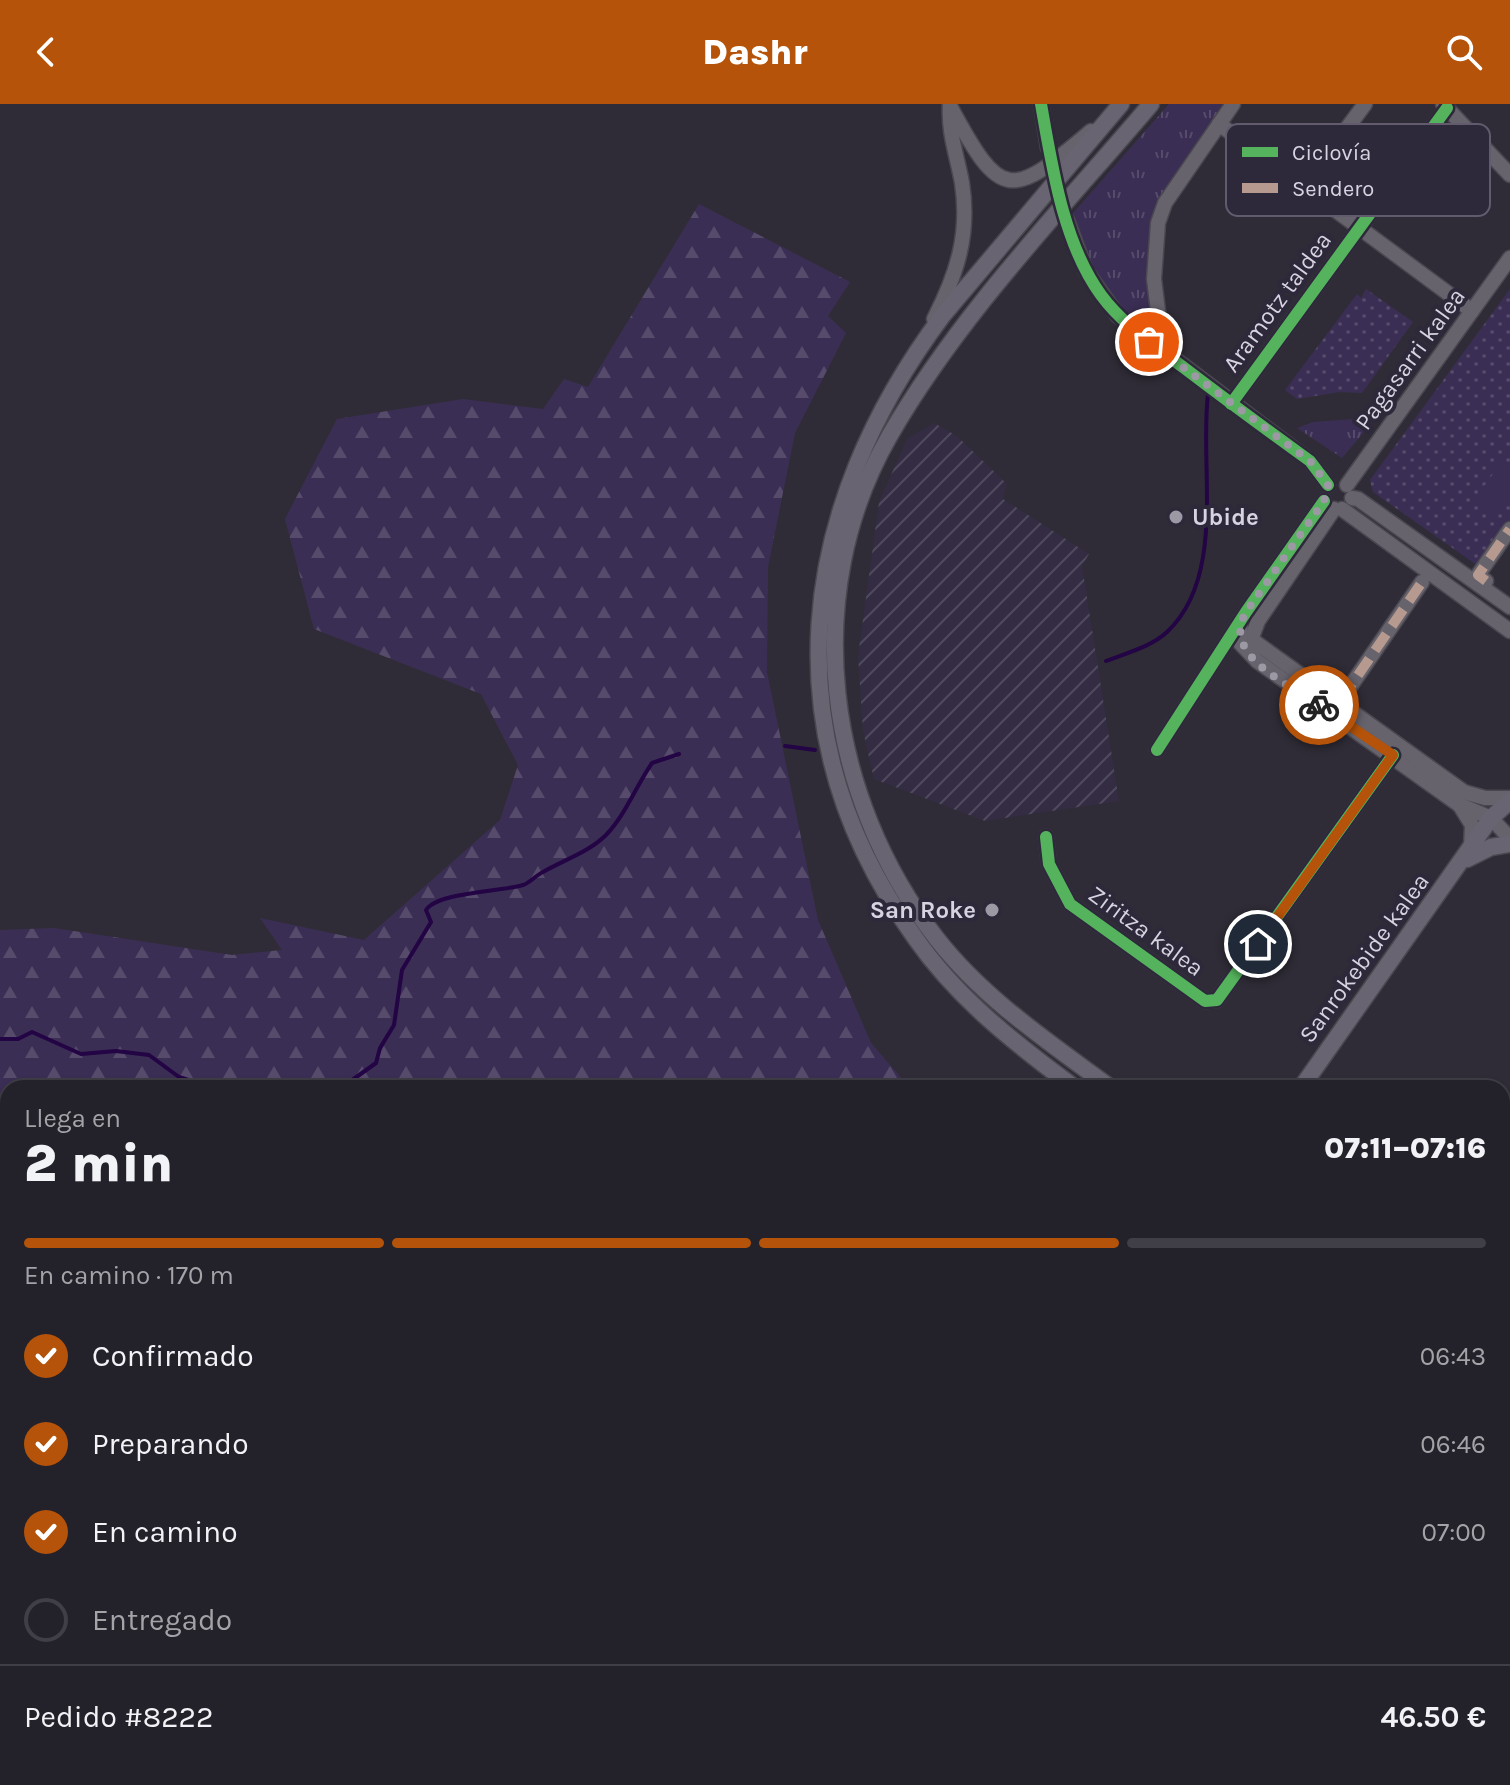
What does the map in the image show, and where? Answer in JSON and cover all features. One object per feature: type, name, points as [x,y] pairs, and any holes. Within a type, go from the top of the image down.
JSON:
[{"type":"main road","points":[[1101,1080],[987,992],[938,940],[896,879],[865,812],[851,767],[839,720],[833,658],[839,587],[852,521],[890,435],[939,361],[1024,253],[1151,104]]},
{"type":"main road","points":[[1064,1080],[1024,1051],[962,993],[917,942],[883,891],[860,845],[833,763],[823,724],[818,660],[823,586],[837,517],[853,469],[873,428],[922,344],[1008,235],[1119,107]]},
{"type":"main road","points":[[1463,863],[1480,850],[1508,838],[1501,819],[1504,806]]},
{"type":"main road","name":"Sanrokebide kalea","points":[[1304,1080],[1463,863],[1471,847],[1504,806]]},
{"type":"street","points":[[1041,104],[1048,148]]},
{"type":"street","points":[[1149,342],[1159,319],[1154,279],[1158,223],[1165,203],[1233,104]]},
{"type":"street","points":[[1350,124],[1365,104]]},
{"type":"street","points":[[950,105],[980,161],[991,173],[1010,180],[1026,179],[1045,170],[1119,107]]},
{"type":"street","points":[[922,344],[951,285],[964,249],[964,202],[950,137],[950,105]]},
{"type":"street","points":[[1432,124],[1445,106],[1462,124]]},
{"type":"street","name":"Aramotz taldea","points":[[1219,124],[1226,129]]},
{"type":"street","points":[[1490,154],[1510,175]]},
{"type":"street","name":"Aramotz taldea","points":[[1231,404],[1360,227],[1345,216]]},
{"type":"street","points":[[1368,216],[1360,227],[1472,311]]},
{"type":"street","points":[[1067,220],[1086,271],[1118,316],[1310,461],[1328,485],[1335,481],[1340,501],[1510,631]]},
{"type":"street","name":"Pagasarri kalea","points":[[1340,501],[1510,258]]},
{"type":"street","points":[[1157,750],[1241,620],[1340,501],[1358,499],[1510,607]]},
{"type":"street","points":[[1340,501],[1253,630],[1255,642],[1264,652],[1446,780],[1477,797],[1504,806]]},
{"type":"street","points":[[1486,581],[1478,575],[1510,529]]},
{"type":"street","points":[[1341,700],[1422,582]]},
{"type":"street","points":[[1241,620],[1240,643],[1245,651],[1458,804],[1472,825],[1471,847]]},
{"type":"street","name":"Ziritza kalea","points":[[1046,837],[1049,864],[1070,904],[1205,1001],[1217,1000],[1393,755]]},
{"type":"street","points":[[1458,804],[1504,806]]},
{"type":"shaded area","points":[[934,423],[957,436],[1007,484],[1003,499],[1089,554],[1082,566],[1119,801],[985,821],[874,779],[863,731],[858,656],[879,502],[907,439]]},
{"type":"green space","points":[[1169,104],[1233,104],[1165,203],[1157,305],[1151,322],[1133,328],[1100,294],[1067,220]]},
{"type":"green space","points":[[699,204],[850,282],[828,316],[846,333],[795,433],[768,567],[767,672],[818,920],[871,1043],[903,1080],[0,1080],[0,930],[54,928],[232,955],[282,950],[260,918],[364,940],[500,820],[518,765],[481,694],[314,629],[285,519],[337,419],[463,399],[543,409],[564,379],[588,387]]},
{"type":"green space","points":[[1366,289],[1413,322],[1362,393],[1339,392],[1297,399],[1285,390],[1357,294],[1361,298]]},
{"type":"green space","points":[[1510,289],[1510,543],[1488,573],[1373,492],[1370,480]]},
{"type":"green space","points":[[1355,419],[1365,422],[1375,419],[1342,458],[1297,428],[1313,422]]},
{"type":"green space","points":[[1503,460],[1510,465],[1510,494],[1496,514],[1475,499]]},
{"type":"waterway","points":[[1106,661],[1146,646],[1167,632],[1186,609],[1197,581],[1207,519],[1208,394]]},
{"type":"waterway","points":[[785,746],[815,750]]},
{"type":"waterway","points":[[352,1080],[376,1063],[380,1048],[394,1025],[402,970],[431,922],[426,910],[443,899],[523,885],[592,846],[606,835],[619,818],[652,763],[679,754]]},
{"type":"waterway","points":[[0,1039],[18,1039],[32,1032],[81,1054],[116,1051],[149,1055],[179,1077],[188,1080]]},
{"type":"marked path","points":[[1486,581],[1478,575],[1510,529]]},
{"type":"marked path","points":[[1341,700],[1422,582]]},
{"type":"cycle path","points":[[1041,104],[1068,228],[1077,252],[1101,295],[1139,334],[1310,461],[1328,485]]},
{"type":"cycle path","points":[[1435,124],[1447,108]]},
{"type":"cycle path","points":[[1231,404],[1368,216]]},
{"type":"cycle path","points":[[1157,750],[1246,612],[1324,501]]},
{"type":"cycle path","points":[[1046,837],[1049,864],[1070,904],[1205,1001],[1217,1000],[1393,755]]},
{"type":"way so far","points":[[1149,342],[1310,461],[1328,485],[1323,494],[1324,501],[1246,612],[1238,630],[1245,651],[1319,705]]},
{"type":"place","name":"Ubide","points":[[1176,517]]},
{"type":"place","name":"San Roke","points":[[992,910]]},
{"type":"route","points":[[1258,944],[1393,755],[1319,705]]}]
